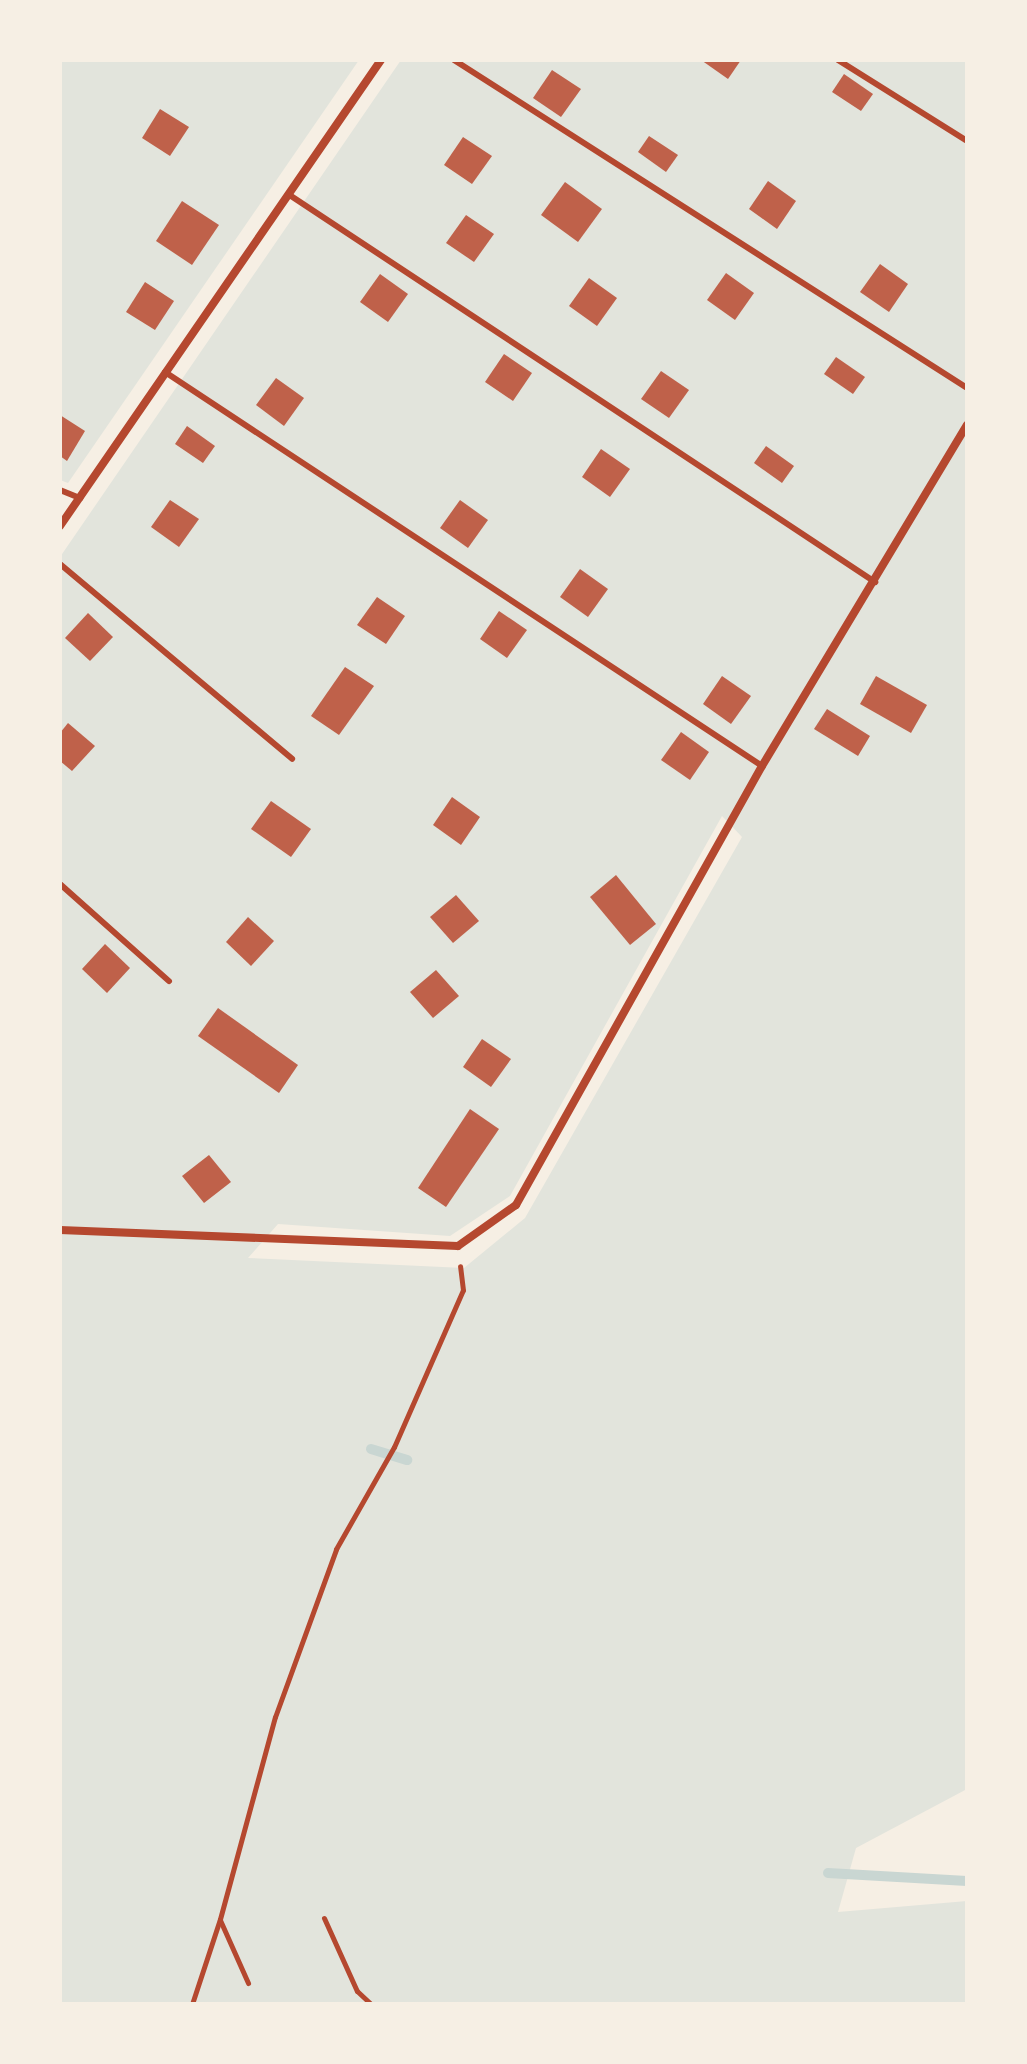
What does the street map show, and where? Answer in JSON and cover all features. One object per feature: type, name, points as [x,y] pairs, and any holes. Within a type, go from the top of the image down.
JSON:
[{"type":"street","points":[[60,526],[381,60]]},
{"type":"street","points":[[60,1230],[458,1246],[516,1205],[762,766],[967,425]]},
{"type":"lane","points":[[454,60],[967,388]]},
{"type":"lane","points":[[838,60],[967,141]]},
{"type":"lane","points":[[288,194],[875,582]]},
{"type":"lane","points":[[165,372],[762,766]]},
{"type":"lane","points":[[60,490],[80,498]]},
{"type":"lane","points":[[60,564],[292,759]]},
{"type":"lane","points":[[60,884],[169,981]]},
{"type":"path","points":[[192,2004],[220,1919],[275,1717],[336,1549],[387,1463],[463,1290],[458,1246]]},
{"type":"path","points":[[324,1918],[357,1991],[371,2004]]},
{"type":"path","points":[[220,1919],[248,1983]]},
{"type":"shaded area","points":[[60,60],[359,60],[68,483],[60,480]]},
{"type":"shaded area","points":[[401,60],[967,60],[967,1789],[856,1848],[838,1912],[967,1901],[967,2004],[60,2004],[60,557]],"holes":[[[722,816],[742,837],[525,1218],[464,1268],[248,1258],[278,1224],[450,1236],[510,1196]]]},
{"type":"building","points":[[701,60],[741,60],[728,79]]},
{"type":"building","points":[[552,70],[581,89],[561,117],[533,98]]},
{"type":"building","points":[[844,74],[873,94],[861,111],[832,92]]},
{"type":"building","points":[[160,109],[189,127],[170,156],[142,138]]},
{"type":"building","points":[[649,136],[678,155],[666,172],[638,152]]},
{"type":"building","points":[[463,137],[492,156],[472,184],[444,165]]},
{"type":"building","points":[[768,181],[796,201],[777,229],[749,209]]},
{"type":"building","points":[[565,182],[602,209],[578,242],[541,215]]},
{"type":"building","points":[[182,201],[219,225],[192,265],[156,241]]},
{"type":"building","points":[[466,215],[494,234],[474,262],[446,243]]},
{"type":"building","points":[[880,264],[908,284],[889,312],[860,292]]},
{"type":"building","points":[[726,273],[754,293],[735,320],[707,300]]},
{"type":"building","points":[[380,274],[408,294],[388,322],[360,302]]},
{"type":"building","points":[[589,278],[617,298],[597,326],[569,306]]},
{"type":"building","points":[[145,282],[174,301],[155,330],[126,312]]},
{"type":"building","points":[[504,354],[532,373],[513,401],[485,382]]},
{"type":"building","points":[[836,357],[865,377],[853,394],[824,374]]},
{"type":"building","points":[[661,371],[689,390],[669,418],[641,399]]},
{"type":"building","points":[[276,378],[304,398],[284,426],[256,405]]},
{"type":"building","points":[[60,415],[85,431],[67,461],[60,456]]},
{"type":"building","points":[[187,426],[215,446],[203,463],[175,444]]},
{"type":"building","points":[[766,446],[794,466],[782,483],[754,463]]},
{"type":"building","points":[[601,449],[630,469],[610,497],[582,477]]},
{"type":"building","points":[[170,500],[199,519],[179,547],[151,527]]},
{"type":"building","points":[[460,500],[488,520],[468,548],[440,528]]},
{"type":"building","points":[[580,569],[608,589],[588,617],[560,597]]},
{"type":"building","points":[[377,597],[405,616],[386,644],[357,625]]},
{"type":"building","points":[[499,611],[527,630],[507,658],[480,639]]},
{"type":"building","points":[[88,613],[113,637],[90,661],[65,638]]},
{"type":"building","points":[[345,667],[374,686],[339,735],[311,716]]},
{"type":"building","points":[[722,676],[751,696],[731,724],[703,704]]},
{"type":"building","points":[[876,676],[927,705],[911,733],[860,704]]},
{"type":"building","points":[[827,709],[870,736],[858,756],[814,729]]},
{"type":"building","points":[[68,723],[95,746],[72,771],[60,761],[60,733]]},
{"type":"building","points":[[681,732],[709,752],[690,780],[661,760]]},
{"type":"building","points":[[452,797],[480,817],[461,845],[433,825]]},
{"type":"building","points":[[271,801],[311,829],[291,857],[251,829]]},
{"type":"building","points":[[616,875],[656,924],[630,945],[590,897]]},
{"type":"building","points":[[456,895],[479,921],[453,943],[430,917]]},
{"type":"building","points":[[248,917],[274,941],[251,966],[226,942]]},
{"type":"building","points":[[105,944],[130,968],[107,993],[82,969]]},
{"type":"building","points":[[436,970],[459,996],[433,1018],[410,992]]},
{"type":"building","points":[[218,1008],[298,1065],[279,1093],[198,1036]]},
{"type":"building","points":[[482,1039],[511,1059],[491,1087],[463,1067]]},
{"type":"building","points":[[470,1109],[499,1129],[446,1207],[418,1188]]},
{"type":"building","points":[[209,1155],[231,1182],[204,1203],[182,1176]]},
{"type":"waterway","points":[[371,1449],[407,1460]]},
{"type":"waterway","points":[[828,1873],[967,1881]]}]
